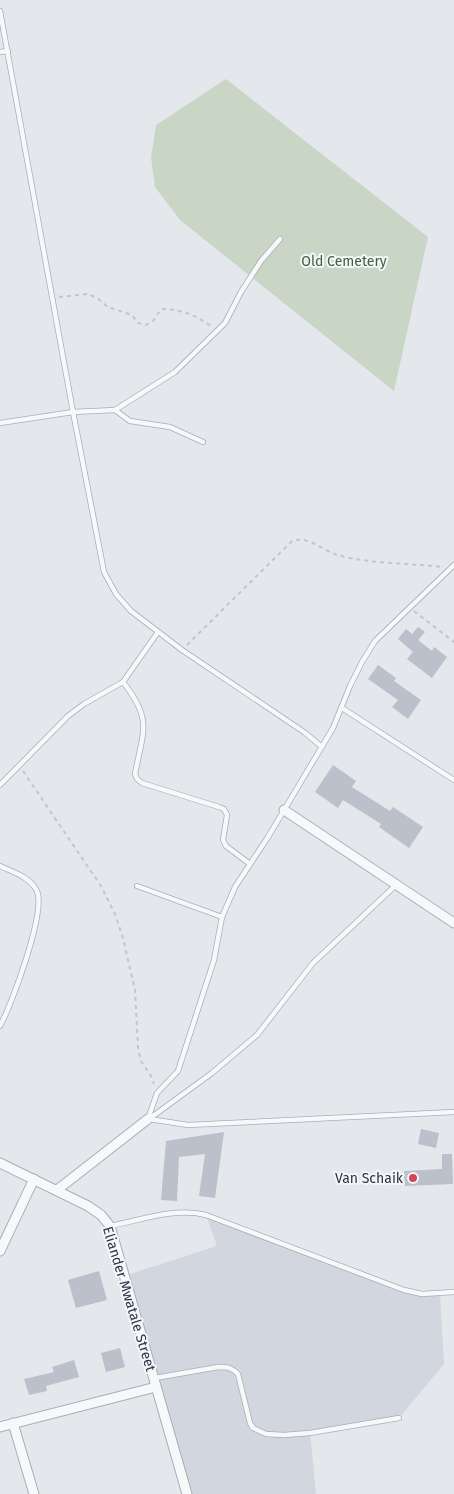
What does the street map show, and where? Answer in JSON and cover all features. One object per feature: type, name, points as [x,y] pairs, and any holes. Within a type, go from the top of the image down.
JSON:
[{"type":"street","points":[[284,810],[454,923]]},
{"type":"street","points":[[57,1190],[148,1119]]},
{"type":"street","name":"Eliander Mwatale Street","points":[[0,1163],[57,1190],[101,1215],[110,1226],[187,1494]]},
{"type":"street","points":[[0,1252],[34,1179]]},
{"type":"street","points":[[0,1427],[154,1383]]},
{"type":"street","points":[[13,1423],[34,1494]]},
{"type":"lane","points":[[0,11],[104,572],[116,594],[131,611],[182,650],[285,718],[322,747]]},
{"type":"lane","points":[[0,52],[8,51]]},
{"type":"lane","points":[[0,423],[73,412],[115,410],[175,372],[225,323],[241,292],[280,239]]},
{"type":"lane","points":[[115,410],[130,421],[170,427],[203,442]]},
{"type":"lane","points":[[148,1119],[157,1093],[178,1071],[214,960],[222,917],[235,886],[284,810],[333,728],[350,686],[375,642],[452,567]]},
{"type":"lane","points":[[0,785],[68,716],[84,704],[123,682],[158,632]]},
{"type":"lane","points":[[123,682],[134,697],[143,716],[144,732],[135,774],[137,779],[142,783],[224,810],[227,814],[223,840],[226,846],[250,864]]},
{"type":"lane","points":[[342,708],[454,780]]},
{"type":"lane","points":[[0,866],[27,878],[36,889],[40,899],[32,936],[13,999],[0,1026]]},
{"type":"lane","points":[[148,1119],[212,1073],[257,1035],[313,962],[396,885]]},
{"type":"lane","points":[[137,886],[222,917]]},
{"type":"lane","points":[[148,1119],[188,1125],[454,1112]]},
{"type":"lane","points":[[110,1226],[178,1212],[193,1212],[206,1215],[404,1290],[422,1294],[454,1292]]},
{"type":"lane","points":[[154,1383],[218,1368],[227,1367],[234,1369],[238,1374],[250,1423],[253,1428],[266,1434],[310,1433],[399,1418]]},
{"type":"path","points":[[52,297],[88,294],[97,298],[108,307],[132,315],[138,323],[146,324],[153,321],[162,309],[181,310],[197,317],[217,330]]},
{"type":"path","points":[[182,650],[292,540],[298,538],[326,551],[348,558],[452,567]]},
{"type":"path","points":[[409,608],[454,642]]},
{"type":"path","points":[[19,766],[101,886],[115,914],[123,938],[135,990],[139,1054],[146,1070],[151,1076],[157,1093]]},
{"type":"shaded area","points":[[206,1215],[404,1290],[440,1294],[444,1364],[399,1418],[310,1433],[316,1494],[187,1494],[124,1276],[217,1246]]},
{"type":"green space","name":"Old Cemetery","points":[[226,79],[428,237],[394,391],[180,220],[155,187],[151,157],[156,125]]},
{"type":"building","points":[[418,627],[425,632],[418,640],[432,651],[434,647],[447,657],[432,678],[407,659],[413,652],[398,639],[406,629],[412,634]]},
{"type":"building","points":[[378,665],[396,678],[394,681],[421,700],[408,719],[392,707],[398,700],[368,679]]},
{"type":"building","points":[[333,765],[356,781],[352,787],[390,811],[393,807],[423,827],[409,848],[379,827],[381,824],[343,800],[338,808],[315,792]]},
{"type":"building","points":[[421,1129],[439,1133],[436,1148],[418,1144]]},
{"type":"building","points":[[224,1132],[215,1198],[199,1196],[205,1154],[179,1157],[177,1201],[161,1200],[166,1141]]},
{"type":"building","points":[[442,1154],[452,1154],[453,1184],[405,1186],[404,1171],[442,1169]]},
{"type":"building","points":[[99,1271],[107,1300],[76,1308],[68,1280]]},
{"type":"building","points":[[120,1348],[125,1367],[106,1372],[101,1353]]},
{"type":"building","points":[[74,1360],[79,1377],[46,1386],[47,1391],[29,1395],[24,1379],[54,1372],[52,1367]]},
{"type":"place","name":"Van Schaik","points":[[413,1178]]}]
